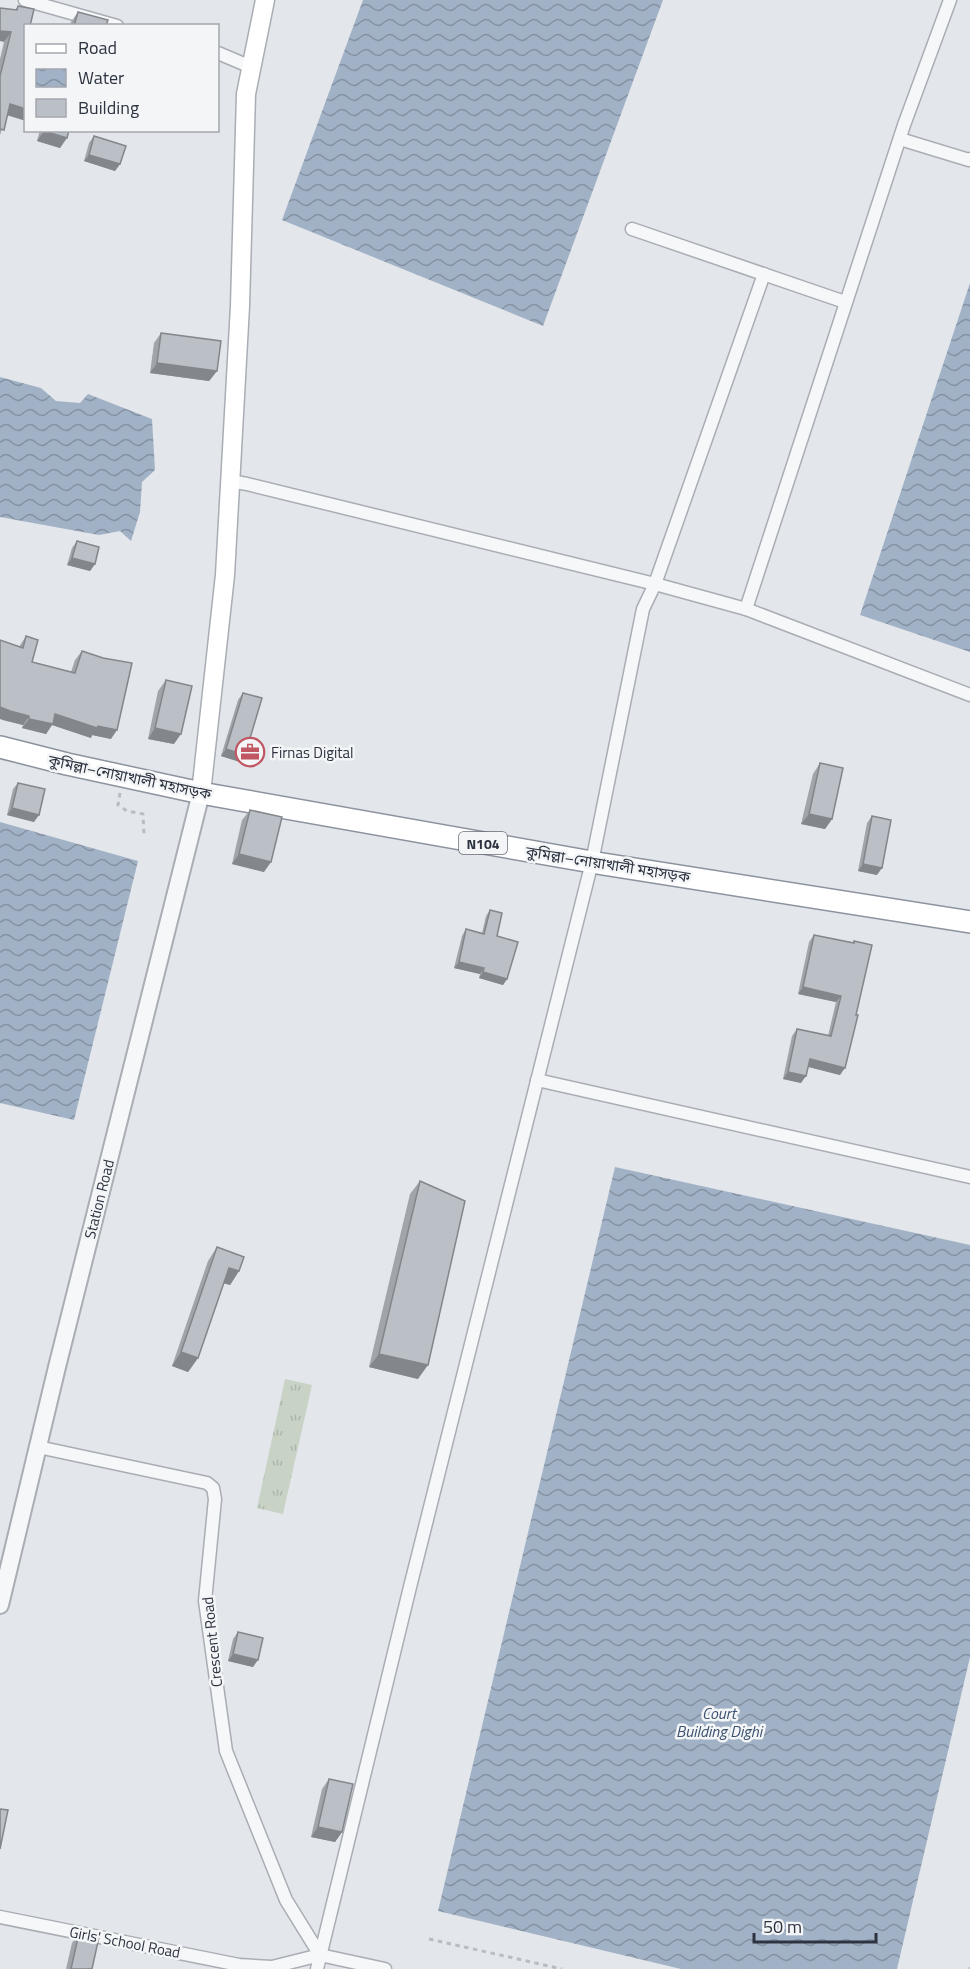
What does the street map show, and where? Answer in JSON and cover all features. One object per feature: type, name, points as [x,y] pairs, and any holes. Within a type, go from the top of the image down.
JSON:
[{"type":"highway","name":"কুমিল্লা–নোয়াখালী মহাসড়ক","points":[[0,747],[201,793],[592,862],[970,922]]},
{"type":"main road","points":[[201,793],[225,575],[240,306],[246,94],[265,0]]},
{"type":"street","points":[[25,0],[110,24]]},
{"type":"street","points":[[746,609],[845,302],[950,0]]},
{"type":"street","points":[[219,53],[251,67]]},
{"type":"street","points":[[900,139],[970,159]]},
{"type":"street","points":[[632,229],[845,302]]},
{"type":"street","points":[[317,1969],[592,862],[643,609],[655,584],[763,274]]},
{"type":"street","points":[[230,481],[655,584],[746,609],[970,695]]},
{"type":"street","name":"Station Road","points":[[0,1605],[201,793]]},
{"type":"street","points":[[537,1080],[970,1177]]},
{"type":"street","name":"Crescent Road","points":[[38,1447],[207,1483],[213,1488],[205,1601],[226,1751],[286,1900],[320,1955]]},
{"type":"street","name":"Girls' School Road","points":[[0,1917],[239,1965],[272,1967],[320,1955]]},
{"type":"street","points":[[320,1955],[385,1969]]},
{"type":"path","points":[[124,777],[118,805],[128,811],[143,814],[144,835]]},
{"type":"path","points":[[429,1939],[562,1969]]},
{"type":"green space","points":[[285,1379],[312,1385],[283,1514],[257,1508]]},
{"type":"water","points":[[363,0],[663,0],[543,326],[282,220]]},
{"type":"water","points":[[970,283],[970,652],[860,615]]},
{"type":"water","points":[[0,377],[41,388],[56,401],[80,403],[88,394],[152,419],[155,470],[142,482],[140,512],[131,541],[120,531],[99,535],[0,517]]},
{"type":"water","points":[[0,822],[138,861],[74,1120],[0,1103]]},
{"type":"water","name":"Court Building Dighi","points":[[615,1167],[970,1245],[970,1657],[897,1969],[681,1969],[438,1911]]},
{"type":"building","points":[[18,6],[34,9],[30,24],[24,24],[24,108],[10,104],[4,130],[0,129],[0,76],[11,32],[0,31],[0,8],[17,10]]},
{"type":"building","points":[[78,12],[108,20],[107,24],[75,24]]},
{"type":"building","points":[[47,132],[68,132],[67,138]]},
{"type":"building","points":[[94,136],[126,146],[120,164],[89,155]]},
{"type":"building","points":[[161,333],[221,341],[217,371],[157,363]]},
{"type":"building","points":[[77,541],[99,547],[95,564],[72,558]]},
{"type":"building","points":[[26,636],[38,640],[32,662],[75,673],[82,651],[103,658],[132,663],[117,730],[98,726],[97,728],[55,714],[53,724],[29,719],[29,716],[0,707],[0,640],[23,648]]},
{"type":"building","points":[[166,680],[192,686],[181,734],[155,728]]},
{"type":"building","points":[[243,693],[262,698],[245,755],[226,749]]},
{"type":"building","points":[[820,763],[843,768],[832,819],[809,814]]},
{"type":"building","points":[[18,783],[45,789],[39,815],[12,808]]},
{"type":"building","points":[[250,810],[282,817],[271,862],[239,854]]},
{"type":"building","points":[[872,816],[891,820],[882,868],[863,864]]},
{"type":"building","points":[[490,910],[502,913],[497,936],[518,942],[507,979],[483,972],[484,968],[459,962],[466,929],[484,934]]},
{"type":"building","points":[[814,935],[872,945],[845,1068],[810,1059],[806,1076],[788,1072],[797,1029],[831,1036],[841,996],[803,987]]},
{"type":"building","points":[[420,1181],[465,1201],[428,1365],[379,1354]]},
{"type":"building","points":[[217,1247],[244,1257],[239,1271],[229,1268],[198,1358],[181,1352]]},
{"type":"building","points":[[238,1632],[263,1638],[258,1660],[233,1654]]},
{"type":"building","points":[[329,1779],[353,1784],[342,1832],[318,1827]]},
{"type":"building","points":[[0,1809],[8,1810],[0,1849]]},
{"type":"building","points":[[79,1933],[99,1937],[92,1969],[71,1969]]},
{"type":"place","name":"Firnas Digital","points":[[250,752]]}]
